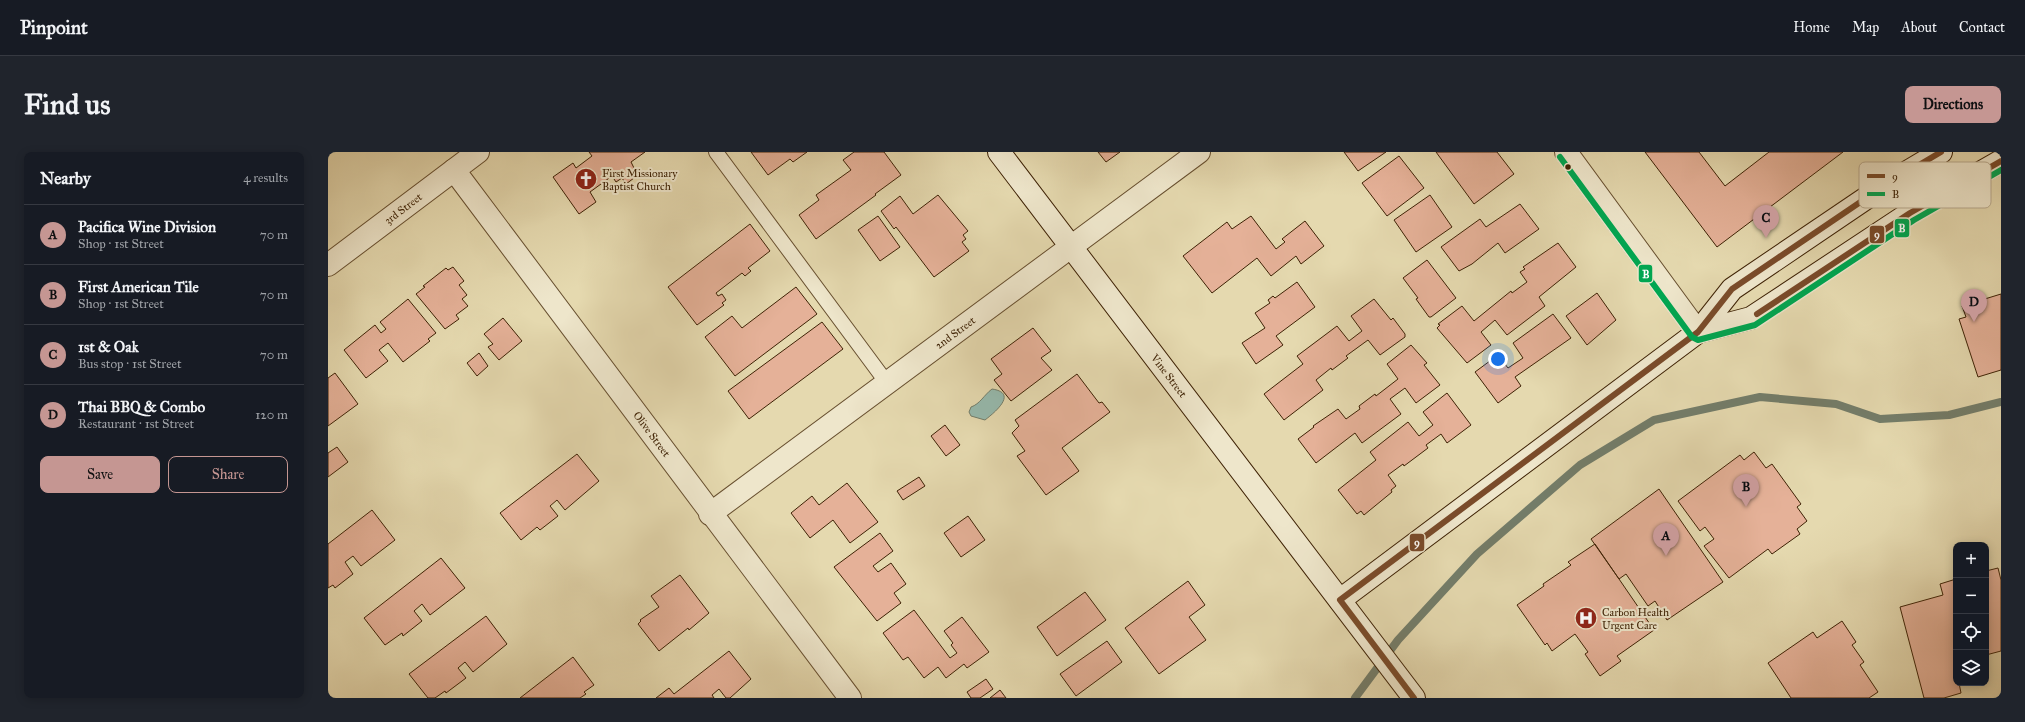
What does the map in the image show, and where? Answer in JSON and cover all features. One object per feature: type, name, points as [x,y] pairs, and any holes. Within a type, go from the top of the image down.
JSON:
[{"type":"street","name":"3rd Street","points":[[328,265],[478,152]]},
{"type":"street","name":"Vine Street","points":[[999,152],[1414,698]]},
{"type":"street","name":"2nd Street","points":[[710,514],[1072,248],[1199,152]]},
{"type":"street","points":[[1566,152],[1698,332]]},
{"type":"street","points":[[1924,162],[1941,152]]},
{"type":"street","points":[[1991,167],[2001,161]]},
{"type":"street","name":"Olive Street","points":[[454,170],[710,514],[850,698]]},
{"type":"street","points":[[1340,600],[1698,332],[1732,289],[1859,203]]},
{"type":"street","points":[[1698,332],[1751,318],[1919,208]]},
{"type":"lane","points":[[716,152],[887,383]]},
{"type":"water","points":[[992,389],[1000,391],[1004,395],[1002,403],[994,413],[985,420],[971,416],[969,412],[971,407],[977,404]]},
{"type":"building","points":[[589,152],[645,152],[631,162],[635,170],[631,173],[634,178],[626,184],[622,178],[616,182],[612,176],[590,192],[596,202],[579,214],[553,177],[573,163],[576,168],[592,156]]},
{"type":"building","points":[[751,152],[807,152],[793,162],[790,159],[768,175]]},
{"type":"building","points":[[854,152],[884,152],[901,175],[816,239],[799,215],[819,200],[816,195],[851,170],[843,160]]},
{"type":"building","points":[[1098,152],[1120,152],[1106,162]]},
{"type":"building","points":[[1344,152],[1386,152],[1358,171]]},
{"type":"building","points":[[1436,152],[1497,152],[1514,174],[1474,204]]},
{"type":"building","points":[[1645,152],[1699,152],[1725,186],[1769,152],[1843,152],[1717,247]]},
{"type":"building","points":[[1399,156],[1424,188],[1387,216],[1362,183]]},
{"type":"building","points":[[938,195],[968,231],[963,235],[966,239],[962,242],[969,251],[934,277],[896,227],[894,229],[881,211],[900,196],[913,214]]},
{"type":"building","points":[[1430,195],[1452,227],[1416,252],[1394,220]]},
{"type":"building","points":[[1520,204],[1539,229],[1505,253],[1498,243],[1472,264],[1459,271],[1441,247],[1480,219],[1486,227]]},
{"type":"building","points":[[878,216],[900,247],[880,261],[858,230]]},
{"type":"building","points":[[1251,216],[1276,249],[1285,242],[1282,239],[1305,221],[1324,246],[1301,264],[1296,256],[1271,276],[1257,258],[1212,293],[1183,256],[1227,222],[1232,229]]},
{"type":"building","points":[[750,224],[770,251],[748,268],[751,271],[745,276],[742,273],[716,293],[718,296],[722,294],[726,300],[722,303],[724,305],[697,325],[668,287]]},
{"type":"building","points":[[1558,243],[1576,267],[1539,297],[1545,306],[1507,335],[1495,320],[1481,332],[1491,345],[1467,363],[1437,328],[1440,325],[1438,324],[1462,306],[1474,321],[1511,291],[1512,293],[1527,282],[1520,272],[1525,269],[1523,267]]},
{"type":"building","points":[[1427,260],[1456,298],[1431,317],[1429,317],[1416,299],[1418,298],[1403,278]]},
{"type":"building","points":[[453,267],[464,281],[459,285],[467,295],[462,299],[468,306],[456,315],[459,319],[445,329],[416,294],[425,287],[423,286],[446,268],[448,270]]},
{"type":"building","points":[[1297,282],[1315,307],[1276,336],[1283,345],[1256,364],[1242,343],[1265,328],[1255,313],[1270,303],[1268,300],[1273,296],[1275,298]]},
{"type":"building","points":[[796,287],[817,314],[735,376],[705,337],[732,316],[742,328]]},
{"type":"building","points":[[1597,293],[1616,320],[1587,345],[1566,316]]},
{"type":"building","points":[[2001,294],[2001,370],[1978,377],[1959,319],[1966,317],[1962,306]]},
{"type":"building","points":[[408,299],[436,333],[428,339],[430,341],[403,362],[388,343],[379,350],[388,361],[366,378],[344,350],[375,325],[381,333],[386,329],[380,322]]},
{"type":"building","points":[[1374,299],[1391,320],[1393,318],[1405,334],[1405,337],[1380,355],[1368,340],[1346,356],[1348,358],[1332,370],[1331,368],[1316,380],[1323,390],[1284,420],[1264,394],[1303,364],[1297,356],[1337,326],[1349,341],[1362,331],[1351,316]]},
{"type":"building","points":[[1553,314],[1571,338],[1515,377],[1521,386],[1498,403],[1475,372],[1498,355],[1508,368],[1523,358],[1513,343]]},
{"type":"building","points":[[503,318],[522,341],[499,360],[488,347],[493,344],[484,334]]},
{"type":"building","points":[[822,322],[843,349],[749,419],[728,391]]},
{"type":"building","points":[[1033,328],[1051,351],[1041,358],[1052,370],[1011,401],[994,380],[1002,374],[991,359]]},
{"type":"building","points":[[1411,345],[1427,363],[1424,365],[1440,385],[1416,403],[1405,388],[1390,399],[1401,414],[1362,443],[1355,433],[1316,463],[1298,439],[1314,427],[1313,426],[1338,409],[1346,419],[1360,409],[1359,406],[1375,394],[1376,396],[1398,379],[1387,364]]},
{"type":"building","points":[[479,353],[488,366],[477,376],[467,363]]},
{"type":"building","points":[[335,373],[358,404],[328,426],[328,378]]},
{"type":"building","points":[[1077,374],[1099,403],[1102,402],[1110,412],[1062,448],[1079,471],[1046,495],[1017,456],[1025,451],[1012,433],[1019,426],[1015,420]]},
{"type":"building","points":[[1447,393],[1471,425],[1447,443],[1441,434],[1426,445],[1428,448],[1404,466],[1403,464],[1388,475],[1396,486],[1391,490],[1392,492],[1364,515],[1361,511],[1357,514],[1338,490],[1376,460],[1370,452],[1408,422],[1419,436],[1433,425],[1423,412]]},
{"type":"building","points":[[945,425],[960,445],[946,456],[931,436]]},
{"type":"building","points":[[337,447],[348,462],[328,477],[328,453]]},
{"type":"building","points":[[1754,452],[1766,468],[1772,464],[1801,504],[1797,507],[1807,521],[1797,529],[1800,534],[1772,554],[1768,549],[1729,578],[1704,546],[1714,539],[1705,527],[1700,531],[1678,501],[1740,455],[1744,460]]},
{"type":"building","points":[[577,454],[599,481],[565,510],[557,500],[550,506],[558,516],[540,530],[537,527],[521,540],[500,513]]},
{"type":"building","points":[[919,477],[925,486],[903,500],[897,491]]},
{"type":"building","points":[[847,483],[878,522],[850,543],[833,520],[810,538],[791,513],[812,496],[819,505]]},
{"type":"building","points":[[1659,489],[1723,582],[1667,620],[1655,601],[1648,606],[1626,574],[1619,579],[1591,539]]},
{"type":"building","points":[[372,510],[395,540],[361,566],[353,556],[345,562],[353,574],[335,588],[333,585],[328,588],[328,544]]},
{"type":"building","points":[[968,516],[985,540],[961,557],[944,533]]},
{"type":"building","points":[[880,533],[893,551],[873,566],[878,572],[891,563],[906,584],[894,593],[901,603],[877,621],[834,567]]},
{"type":"building","name":"Carbon Health Urgent Care","points":[[1595,544],[1654,630],[1617,656],[1621,661],[1600,676],[1585,654],[1588,652],[1575,634],[1552,651],[1547,643],[1545,645],[1517,605],[1544,586],[1543,584],[1571,565],[1568,562]]},
{"type":"building","points":[[441,558],[465,588],[430,615],[422,604],[414,611],[422,621],[403,636],[402,633],[385,645],[364,618]]},
{"type":"building","points":[[1998,568],[2001,580],[2001,651],[1989,654],[1989,578],[1989,570]]},
{"type":"building","points":[[680,575],[709,613],[689,630],[688,628],[659,651],[638,624],[641,621],[640,620],[659,607],[651,596]]},
{"type":"building","points":[[1953,580],[1953,686],[1960,686],[1961,693],[1944,698],[1924,698],[1900,607],[1943,595],[1940,584]]},
{"type":"building","points":[[1188,581],[1205,605],[1189,617],[1206,640],[1159,674],[1125,628]]},
{"type":"building","points":[[1085,592],[1106,620],[1057,656],[1037,627]]},
{"type":"building","points":[[914,610],[950,658],[957,653],[951,645],[953,643],[944,631],[962,617],[989,652],[967,668],[964,664],[946,678],[938,667],[924,678],[908,657],[903,660],[883,633]]},
{"type":"building","points":[[486,616],[507,644],[473,672],[465,662],[458,668],[466,678],[446,693],[445,691],[435,698],[428,698],[409,674]]},
{"type":"building","points":[[1842,621],[1856,642],[1852,645],[1864,662],[1860,665],[1878,692],[1869,698],[1791,698],[1768,663],[1813,632],[1817,638]]},
{"type":"building","points":[[1107,641],[1122,662],[1076,696],[1060,674]]},
{"type":"building","points":[[729,651],[751,679],[730,698],[726,698],[719,689],[712,695],[714,698],[656,698],[669,688],[674,694]]},
{"type":"building","points":[[573,657],[594,685],[584,692],[586,694],[580,698],[520,698]]},
{"type":"building","points":[[986,679],[993,689],[980,698],[971,698],[967,692]]},
{"type":"building","points":[[1000,690],[1006,698],[990,698]]},
{"type":"waterway","points":[[1355,698],[1398,640],[1477,554],[1580,465],[1654,420],[1760,397],[1836,404],[1880,419],[1949,415],[2001,402]]},
{"type":"transit line","name":"9","points":[[1924,162],[1941,152]]},
{"type":"transit line","name":"B","points":[[1560,157],[1692,337],[1698,340],[1755,325],[1914,220],[1935,208]]},
{"type":"transit line","name":"9","points":[[1991,167],[2001,161]]},
{"type":"transit line","name":"B","points":[[1991,176],[2001,170]]},
{"type":"transit line","name":"9","points":[[1414,698],[1340,600],[1698,332],[1732,289],[1859,203]]},
{"type":"transit line","name":"9","points":[[1757,314],[1919,208]]},
{"type":"place","name":"First Missionary Baptist Church","points":[[586,179]]},
{"type":"place","name":"1st & Oak","points":[[1766,238]]},
{"type":"place","name":"Thai BBQ & Combo","points":[[1974,322]]},
{"type":"place","name":"First American Tile","points":[[1746,507]]},
{"type":"place","name":"Pacifica Wine Division","points":[[1666,556]]},
{"type":"place","name":"Carbon Health Urgent Care","points":[[1586,618]]}]
